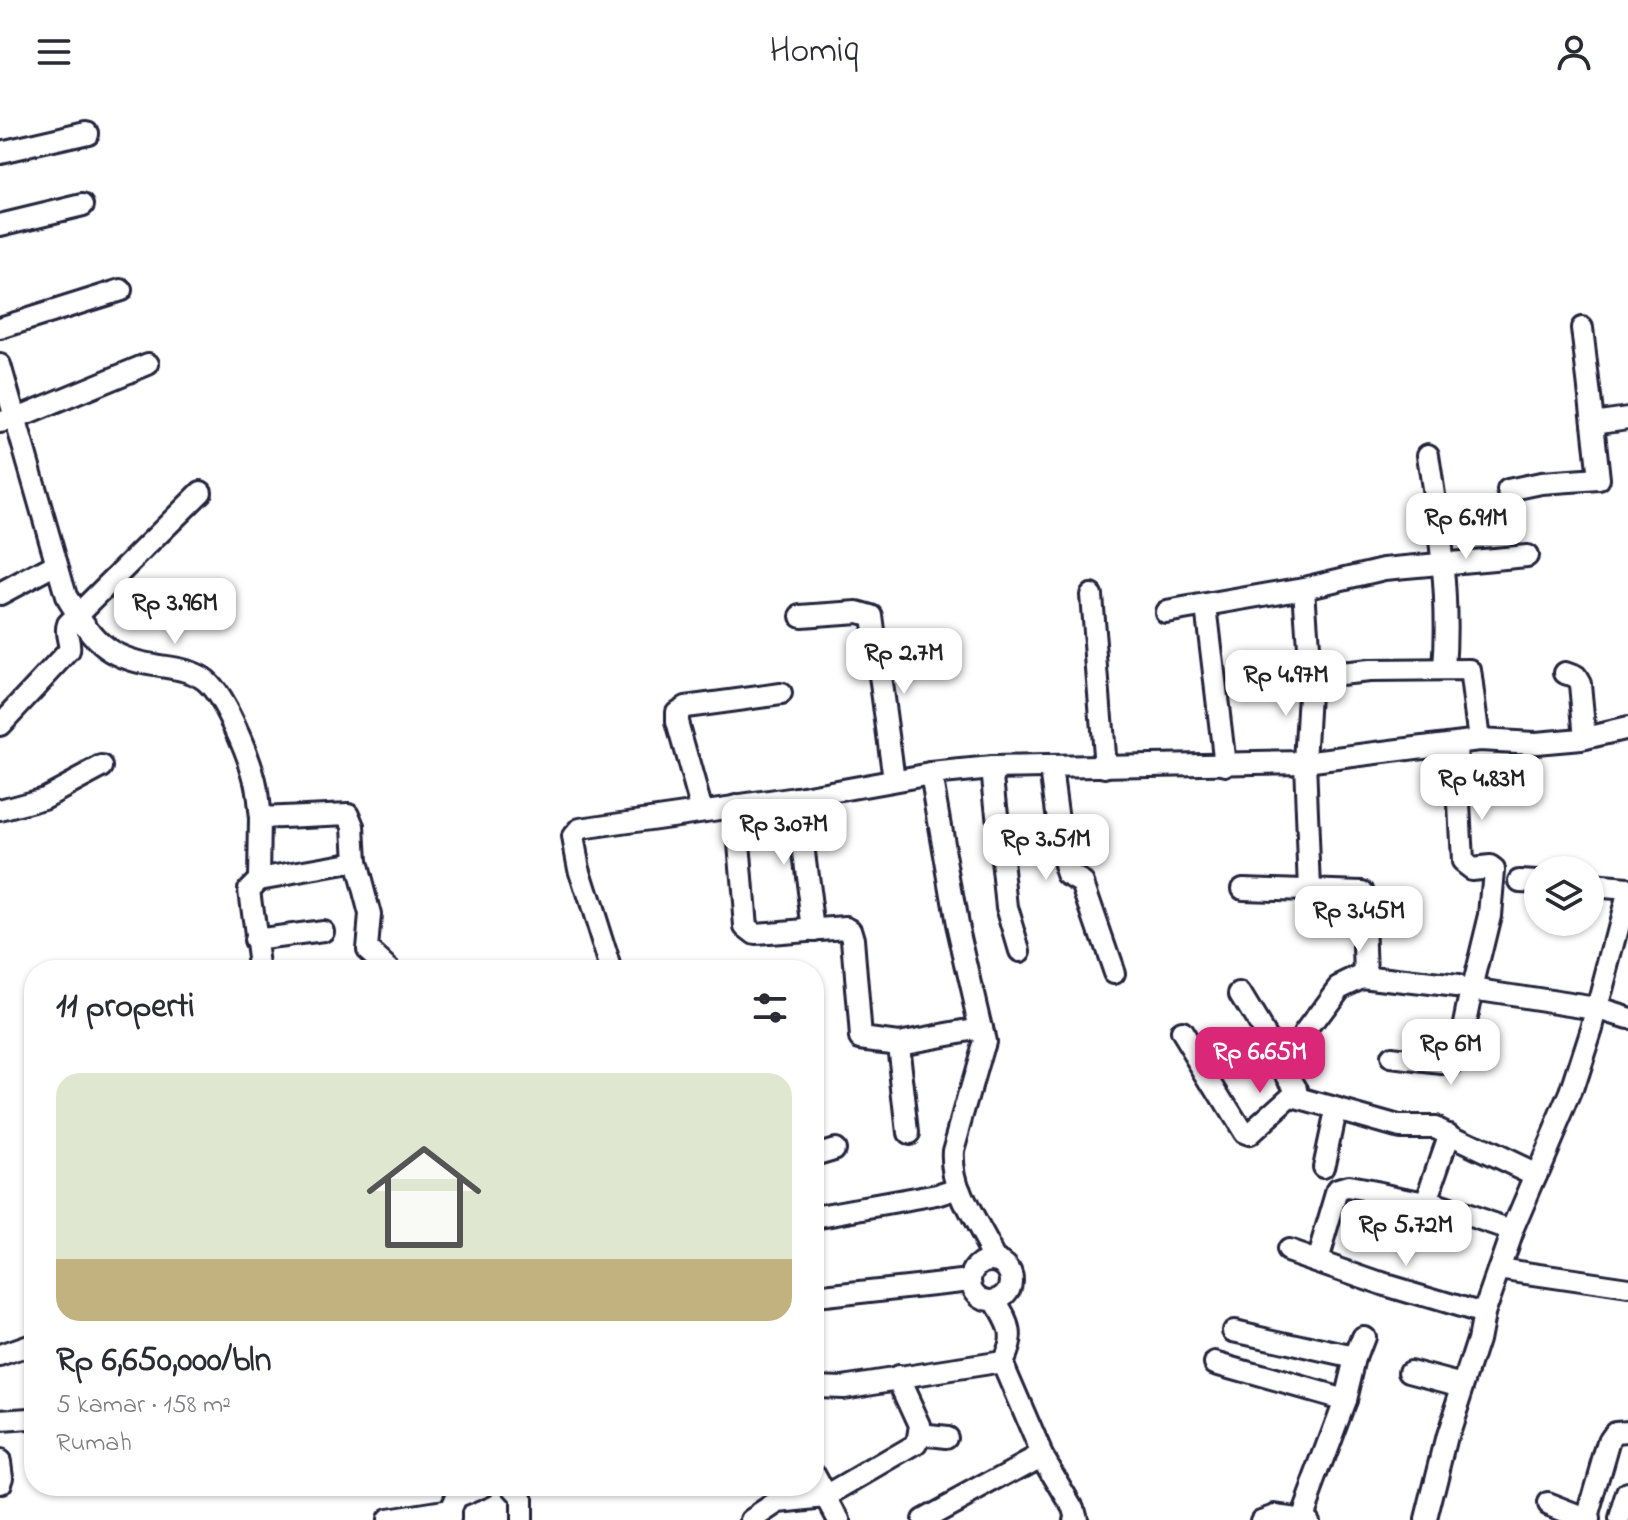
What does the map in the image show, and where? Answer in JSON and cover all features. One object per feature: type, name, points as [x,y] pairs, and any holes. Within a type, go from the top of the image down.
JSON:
[{"type":"street","points":[[0,152],[87,132]]},
{"type":"street","points":[[0,225],[83,205]]},
{"type":"street","points":[[0,328],[121,290]]},
{"type":"street","points":[[1508,490],[1541,483],[1599,479],[1582,328]]},
{"type":"street","points":[[7,421],[148,364]]},
{"type":"street","points":[[0,365],[7,421],[66,596],[78,616],[94,639],[112,652],[133,662],[178,669],[203,678],[228,712],[255,781],[260,818],[259,879]]},
{"type":"street","points":[[1593,423],[1628,418]]},
{"type":"street","points":[[1428,455],[1444,563],[1444,669]]},
{"type":"street","points":[[0,725],[69,651],[65,631],[68,624],[201,492]]},
{"type":"street","points":[[1166,612],[1304,588],[1384,569],[1527,556]]},
{"type":"street","points":[[0,594],[56,564]]},
{"type":"street","points":[[1304,588],[1310,677],[1305,762],[1310,890]]},
{"type":"street","points":[[1091,595],[1105,767]]},
{"type":"street","points":[[1206,606],[1225,765]]},
{"type":"street","points":[[801,616],[858,612],[872,616],[894,780]]},
{"type":"street","points":[[1310,677],[1369,671],[1444,669],[1471,672],[1479,740]]},
{"type":"street","points":[[1565,673],[1576,677],[1580,684],[1585,738]]},
{"type":"street","points":[[702,811],[677,722],[677,712],[685,707],[781,694]]},
{"type":"street","points":[[608,960],[579,868],[573,837],[580,829],[797,798],[931,774],[992,768],[1305,762],[1479,740],[1536,743],[1585,738],[1628,728]]},
{"type":"street","points":[[1391,1058],[1452,1065],[1463,1033],[1464,988],[1490,915],[1494,870],[1490,867],[1471,869],[1462,862],[1456,745]]},
{"type":"street","points":[[0,810],[44,798],[102,767]]},
{"type":"street","points":[[992,768],[1007,907],[1020,951]]},
{"type":"street","points":[[1051,768],[1064,865],[1067,874],[1083,883],[1114,973]]},
{"type":"street","points":[[931,774],[957,924],[984,1041],[953,1150],[952,1166],[959,1188],[995,1260],[1009,1269],[1012,1285],[995,1301],[983,1299],[974,1291],[971,1280],[975,1269],[984,1261],[995,1260]]},
{"type":"street","points":[[797,798],[814,930]]},
{"type":"street","points":[[736,806],[746,927],[755,934],[850,929],[861,1038],[898,1043],[981,1028]]},
{"type":"street","points":[[260,818],[349,814],[354,826],[356,862],[370,915],[367,949],[379,960]]},
{"type":"street","points":[[258,960],[249,889],[259,879],[356,862]]},
{"type":"street","points":[[1426,1520],[1483,1314],[1512,1231],[1571,1093],[1596,1008],[1628,890],[1604,887]]},
{"type":"street","points":[[1243,888],[1363,892],[1366,976]]},
{"type":"street","points":[[254,940],[323,931]]},
{"type":"street","points":[[1304,1034],[1339,987],[1351,979],[1366,976],[1596,1008],[1628,1018]]},
{"type":"street","points":[[1181,1032],[1245,1135],[1298,1090],[1296,1082],[1240,994]]},
{"type":"street","points":[[898,1043],[908,1133]]},
{"type":"street","points":[[1293,1097],[1399,1127],[1428,1126],[1450,1133],[1536,1175]]},
{"type":"street","points":[[1323,1167],[1335,1111]]},
{"type":"street","points":[[1426,1202],[1450,1133]]},
{"type":"street","points":[[824,1152],[834,1149]]},
{"type":"street","points":[[824,1215],[937,1195],[959,1188]]},
{"type":"street","points":[[1317,1261],[1341,1188],[1426,1202],[1512,1231]]},
{"type":"street","points":[[1287,1251],[1483,1314]]},
{"type":"street","points":[[1499,1269],[1628,1288]]},
{"type":"street","points":[[824,1296],[971,1280]]},
{"type":"street","points":[[995,1301],[1009,1323],[1011,1335],[1010,1347],[1002,1362]]},
{"type":"street","points":[[1234,1331],[1355,1358]]},
{"type":"street","points":[[1261,1520],[1275,1515],[1304,1519],[1363,1337]]},
{"type":"street","points":[[0,1356],[24,1348]]},
{"type":"street","points":[[824,1393],[898,1377],[1002,1362]]},
{"type":"street","points":[[1002,1362],[1042,1455],[1073,1507],[1074,1520]]},
{"type":"street","points":[[1215,1363],[1345,1400]]},
{"type":"street","points":[[1410,1371],[1463,1385]]},
{"type":"street","points":[[752,1520],[779,1502],[826,1497],[917,1444],[920,1425],[898,1377]]},
{"type":"street","points":[[824,1386],[842,1387]]},
{"type":"street","points":[[0,1421],[24,1419]]},
{"type":"street","points":[[1548,1504],[1588,1520],[1610,1439],[1615,1432],[1628,1431]]},
{"type":"street","points":[[920,1434],[947,1437]]},
{"type":"street","points":[[923,1520],[1042,1455]]},
{"type":"street","points":[[0,1461],[0,1484]]},
{"type":"street","points":[[824,1493],[839,1520]]},
{"type":"street","points":[[1620,1520],[1628,1494]]},
{"type":"street","points":[[387,1520],[450,1515],[455,1498],[460,1496]]},
{"type":"street","points":[[520,1496],[521,1520]]}]
